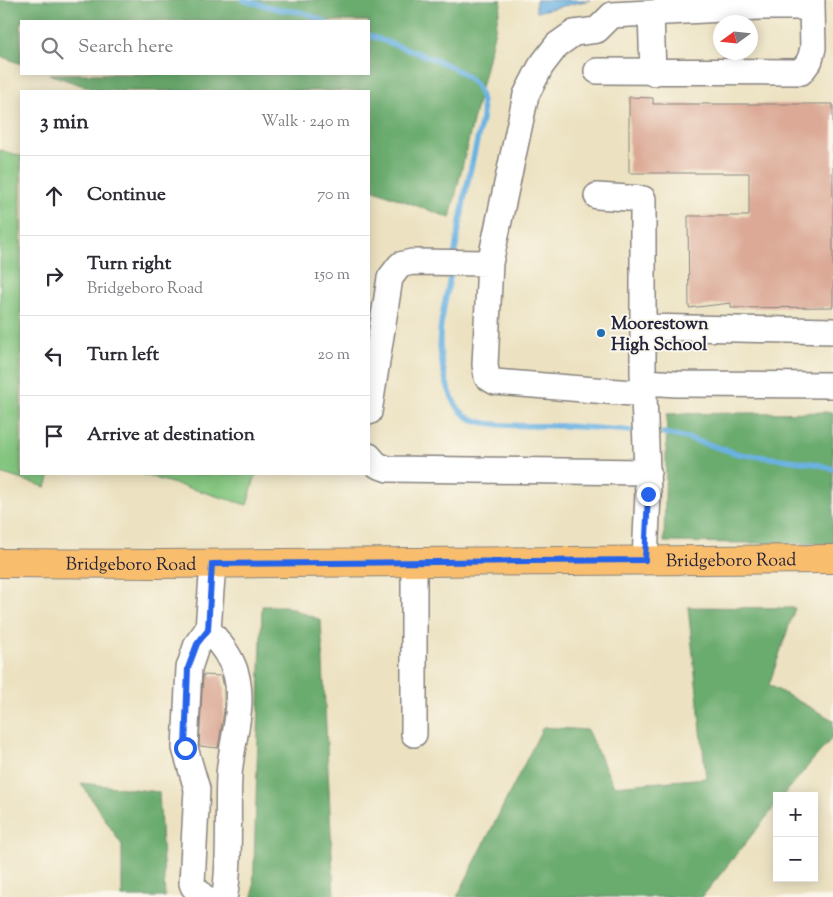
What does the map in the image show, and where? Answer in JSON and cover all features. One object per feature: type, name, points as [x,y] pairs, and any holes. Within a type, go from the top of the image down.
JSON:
[{"type":"main road","name":"Bridgeboro Road","points":[[0,563],[212,564],[833,559]]},
{"type":"lane","points":[[597,71],[652,73],[801,72],[810,60],[813,48],[812,3],[759,3],[651,13],[612,14],[597,30],[574,33],[557,45],[541,66],[526,95],[490,263],[484,366],[486,377],[495,382],[644,388],[707,384],[833,385]]},
{"type":"lane","points":[[651,13],[652,73]]},
{"type":"lane","points":[[598,196],[643,200],[644,388],[648,472],[645,560]]},
{"type":"lane","points":[[370,406],[390,278],[400,265],[412,262],[490,263]]},
{"type":"lane","points":[[644,327],[833,331]]},
{"type":"lane","points":[[370,457],[377,465],[388,469],[648,472]]},
{"type":"lane","points":[[414,562],[414,734]]},
{"type":"lane","points":[[203,897],[192,883],[197,789],[185,748],[188,668],[197,644],[208,630],[212,564]]},
{"type":"lane","points":[[208,630],[231,659],[239,688],[237,726],[229,774],[228,875],[225,894],[222,897]]},
{"type":"green space","points":[[0,0],[502,0],[450,218],[370,188],[370,90],[95,90],[52,75],[370,75],[370,20],[20,20],[20,64],[0,56]]},
{"type":"green space","points":[[0,150],[20,156],[20,475],[50,475],[46,487],[0,473]]},
{"type":"green space","points":[[833,412],[833,544],[664,542],[667,414]]},
{"type":"green space","points":[[144,475],[256,475],[247,505]]},
{"type":"green space","points":[[262,606],[285,606],[321,620],[334,897],[253,897]]},
{"type":"green space","points":[[688,607],[795,608],[769,685],[833,720],[833,737],[786,792],[773,792],[773,809],[702,897],[457,897],[543,727],[587,730],[614,786],[706,778]]},
{"type":"green space","points":[[81,783],[159,792],[165,897],[122,897],[122,845]]},
{"type":"water","points":[[536,0],[590,0],[536,12]]},
{"type":"building","name":"Moorestown High School","points":[[629,97],[653,98],[653,104],[833,104],[833,307],[731,308],[731,303],[689,308],[688,216],[749,216],[749,173],[629,173]]},
{"type":"building","points":[[203,675],[221,676],[222,678],[224,711],[218,748],[199,746]]},
{"type":"waterway","points":[[243,0],[282,10],[301,12],[322,20]]},
{"type":"waterway","points":[[370,35],[428,57],[459,71],[471,80],[480,92],[482,119],[465,194],[454,257]]},
{"type":"waterway","points":[[452,268],[443,310],[440,345],[449,390],[459,409],[466,416],[499,425],[564,426],[632,431]]},
{"type":"waterway","points":[[663,433],[687,438],[739,454],[817,464],[833,469]]},
{"type":"place","name":"Moorestown High School","points":[[601,333]]},
{"type":"route","points":[[185,748],[188,668],[197,644],[208,630],[212,564],[645,560],[648,494]]}]
